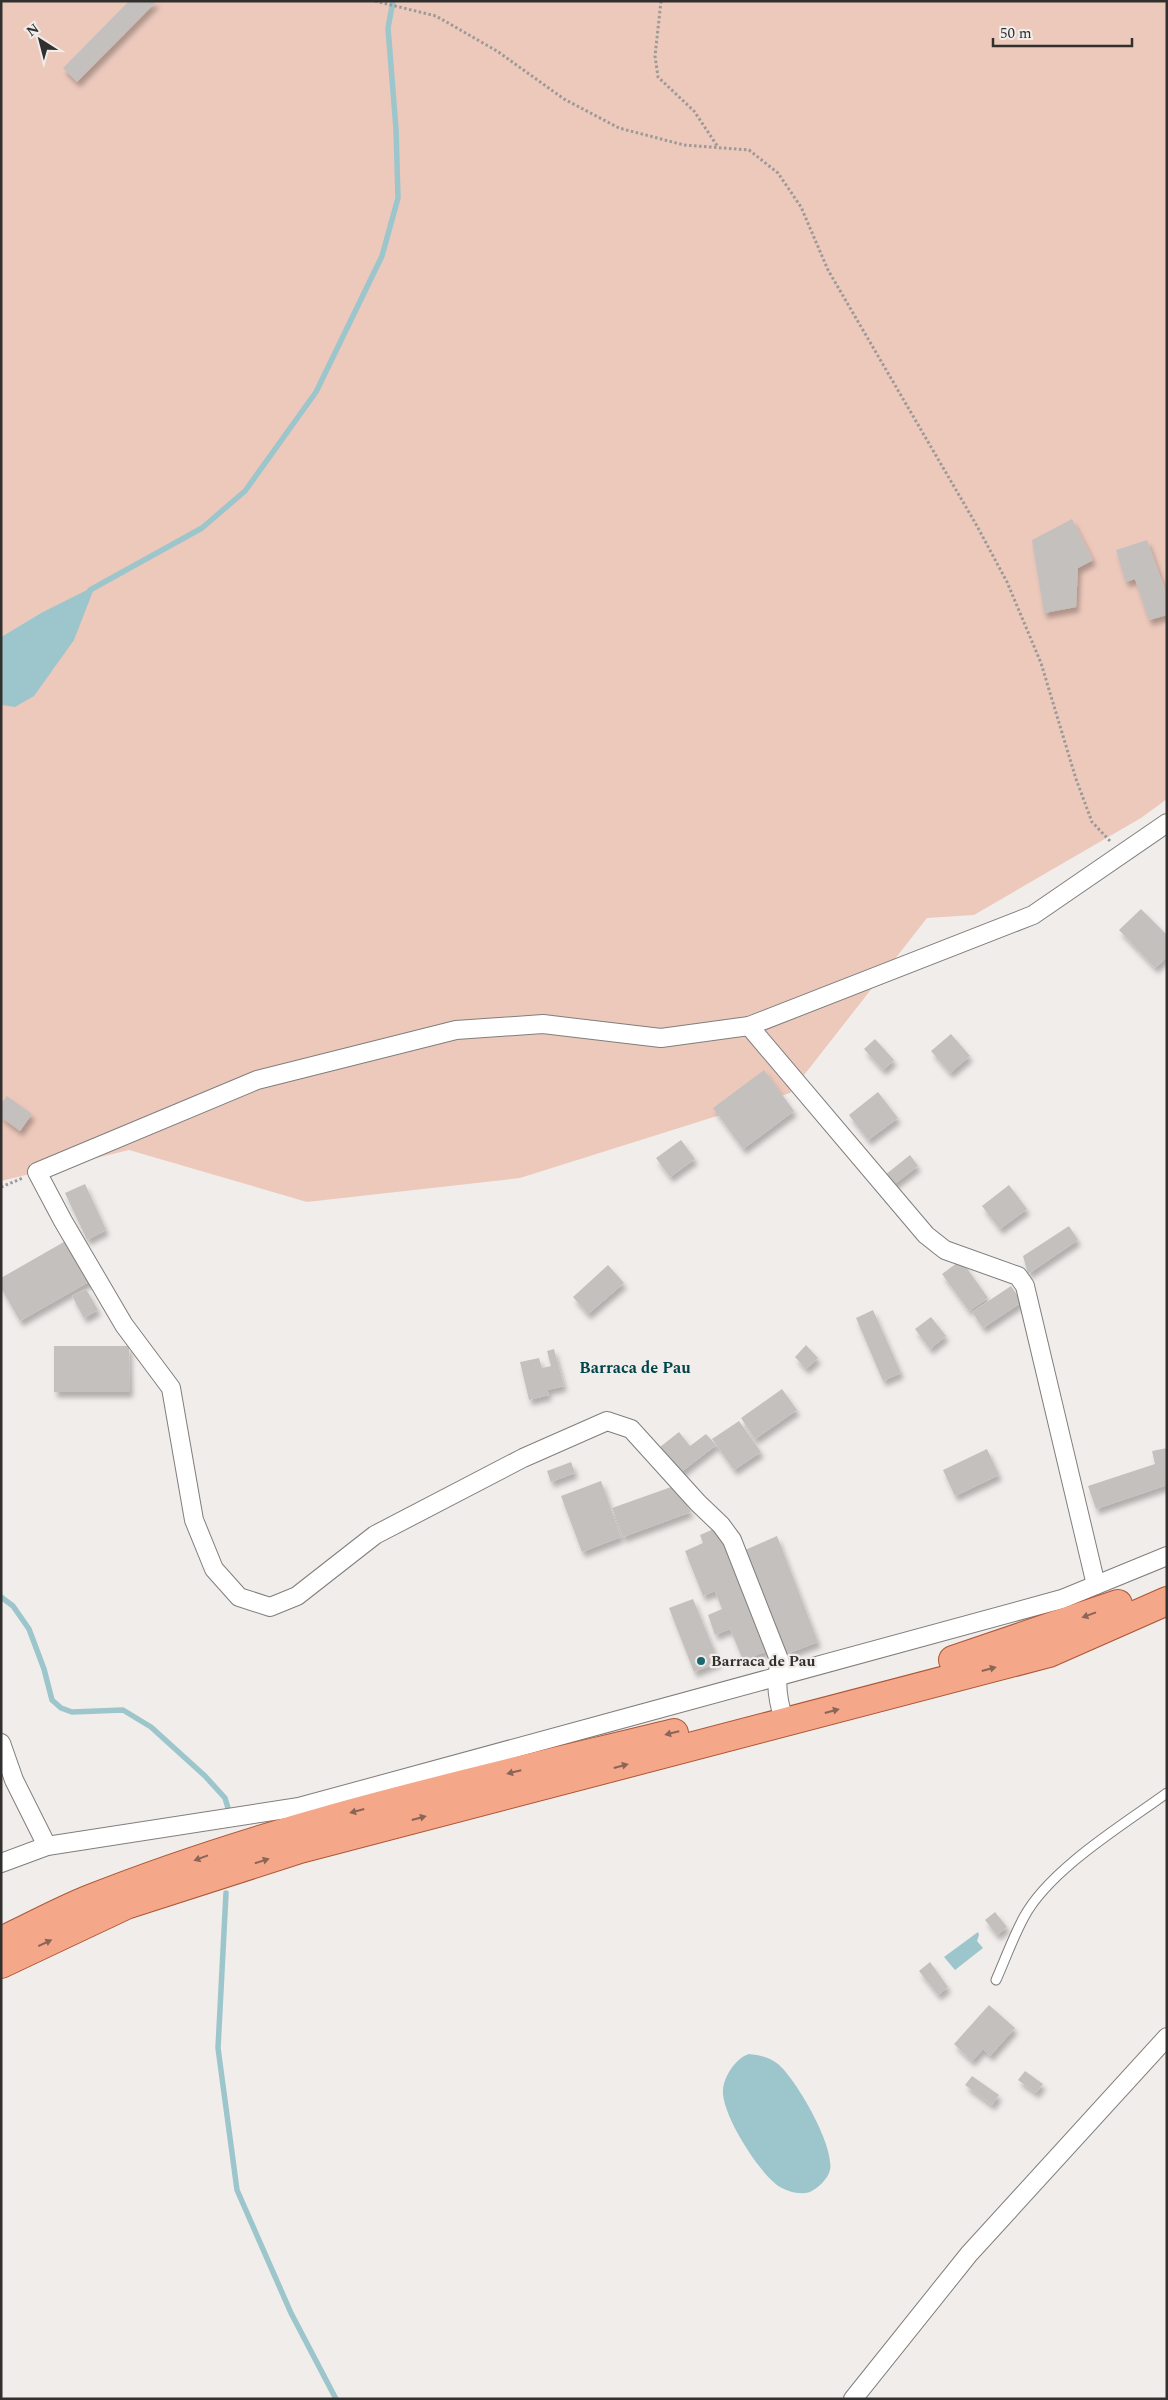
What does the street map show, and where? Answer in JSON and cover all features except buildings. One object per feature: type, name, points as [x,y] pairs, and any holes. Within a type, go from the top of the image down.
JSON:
[{"type":"main road","points":[[1,1964],[126,1905],[300,1849],[782,1715],[1039,1633],[1167,1584]]},
{"type":"main road","points":[[1,1941],[88,1900],[210,1854],[302,1826],[1049,1653],[1167,1601]]},
{"type":"street","points":[[782,1715],[776,1677],[780,1662],[732,1540],[721,1525],[698,1503],[631,1429],[607,1421],[523,1458],[375,1535],[297,1596],[270,1607],[239,1597],[214,1569],[194,1520],[172,1388],[124,1325],[63,1221],[37,1172],[257,1080],[456,1030],[543,1024],[661,1038],[749,1026],[1034,915],[1167,823]]},
{"type":"street","points":[[749,1026],[926,1235],[945,1250],[1018,1276],[1025,1286],[1096,1585]]},
{"type":"street","points":[[1,1863],[47,1846],[299,1807],[1062,1599],[1167,1556]]},
{"type":"street","points":[[1,1743],[14,1780],[47,1846]]},
{"type":"street","points":[[1,1936],[42,1922]]},
{"type":"street","points":[[853,2399],[969,2254],[1167,2036]]},
{"type":"lane","points":[[996,1980],[1024,1917],[1041,1893],[1074,1862],[1167,1792]]},
{"type":"path","points":[[376,1],[436,16],[498,52],[564,99],[619,128],[684,145],[749,150],[778,173],[801,207],[828,270],[977,526],[1007,582],[1040,663],[1076,779],[1092,822],[1122,854]]},
{"type":"path","points":[[661,1],[655,56],[658,77],[694,111],[718,148]]},
{"type":"shaded area","points":[[1,1],[1167,1],[1167,799],[1141,818],[974,915],[927,918],[790,1093],[520,1178],[307,1202],[129,1150],[1,1181],[1,705],[41,613],[1,637]]},
{"type":"water","points":[[95,586],[74,640],[34,696],[15,707],[2,705],[1,637],[41,613]]},
{"type":"water","points":[[978,1932],[977,1941],[983,1948],[955,1970],[944,1957]]},
{"type":"water","points":[[749,2054],[772,2060],[786,2072],[813,2114],[827,2145],[830,2170],[822,2183],[810,2192],[791,2192],[780,2187],[772,2180],[762,2170],[743,2143],[728,2114],[723,2090],[726,2079],[735,2063]]},
{"type":"waterway","points":[[90,590],[202,528],[245,491],[316,392],[382,256],[398,198],[396,129],[388,28],[393,1]]},
{"type":"waterway","points":[[1,1597],[13,1606],[29,1629],[44,1669],[52,1700],[61,1708],[72,1712],[123,1710],[151,1727],[205,1776],[225,1798],[228,1808]]},
{"type":"waterway","points":[[226,1893],[218,2048],[237,2190],[291,2313],[336,2399]]},
{"type":"place","name":"Barraca de Pau","points":[[701,1661]]},
{"type":"district","name":"Barraca de Pau","points":[[635,1368]]}]
